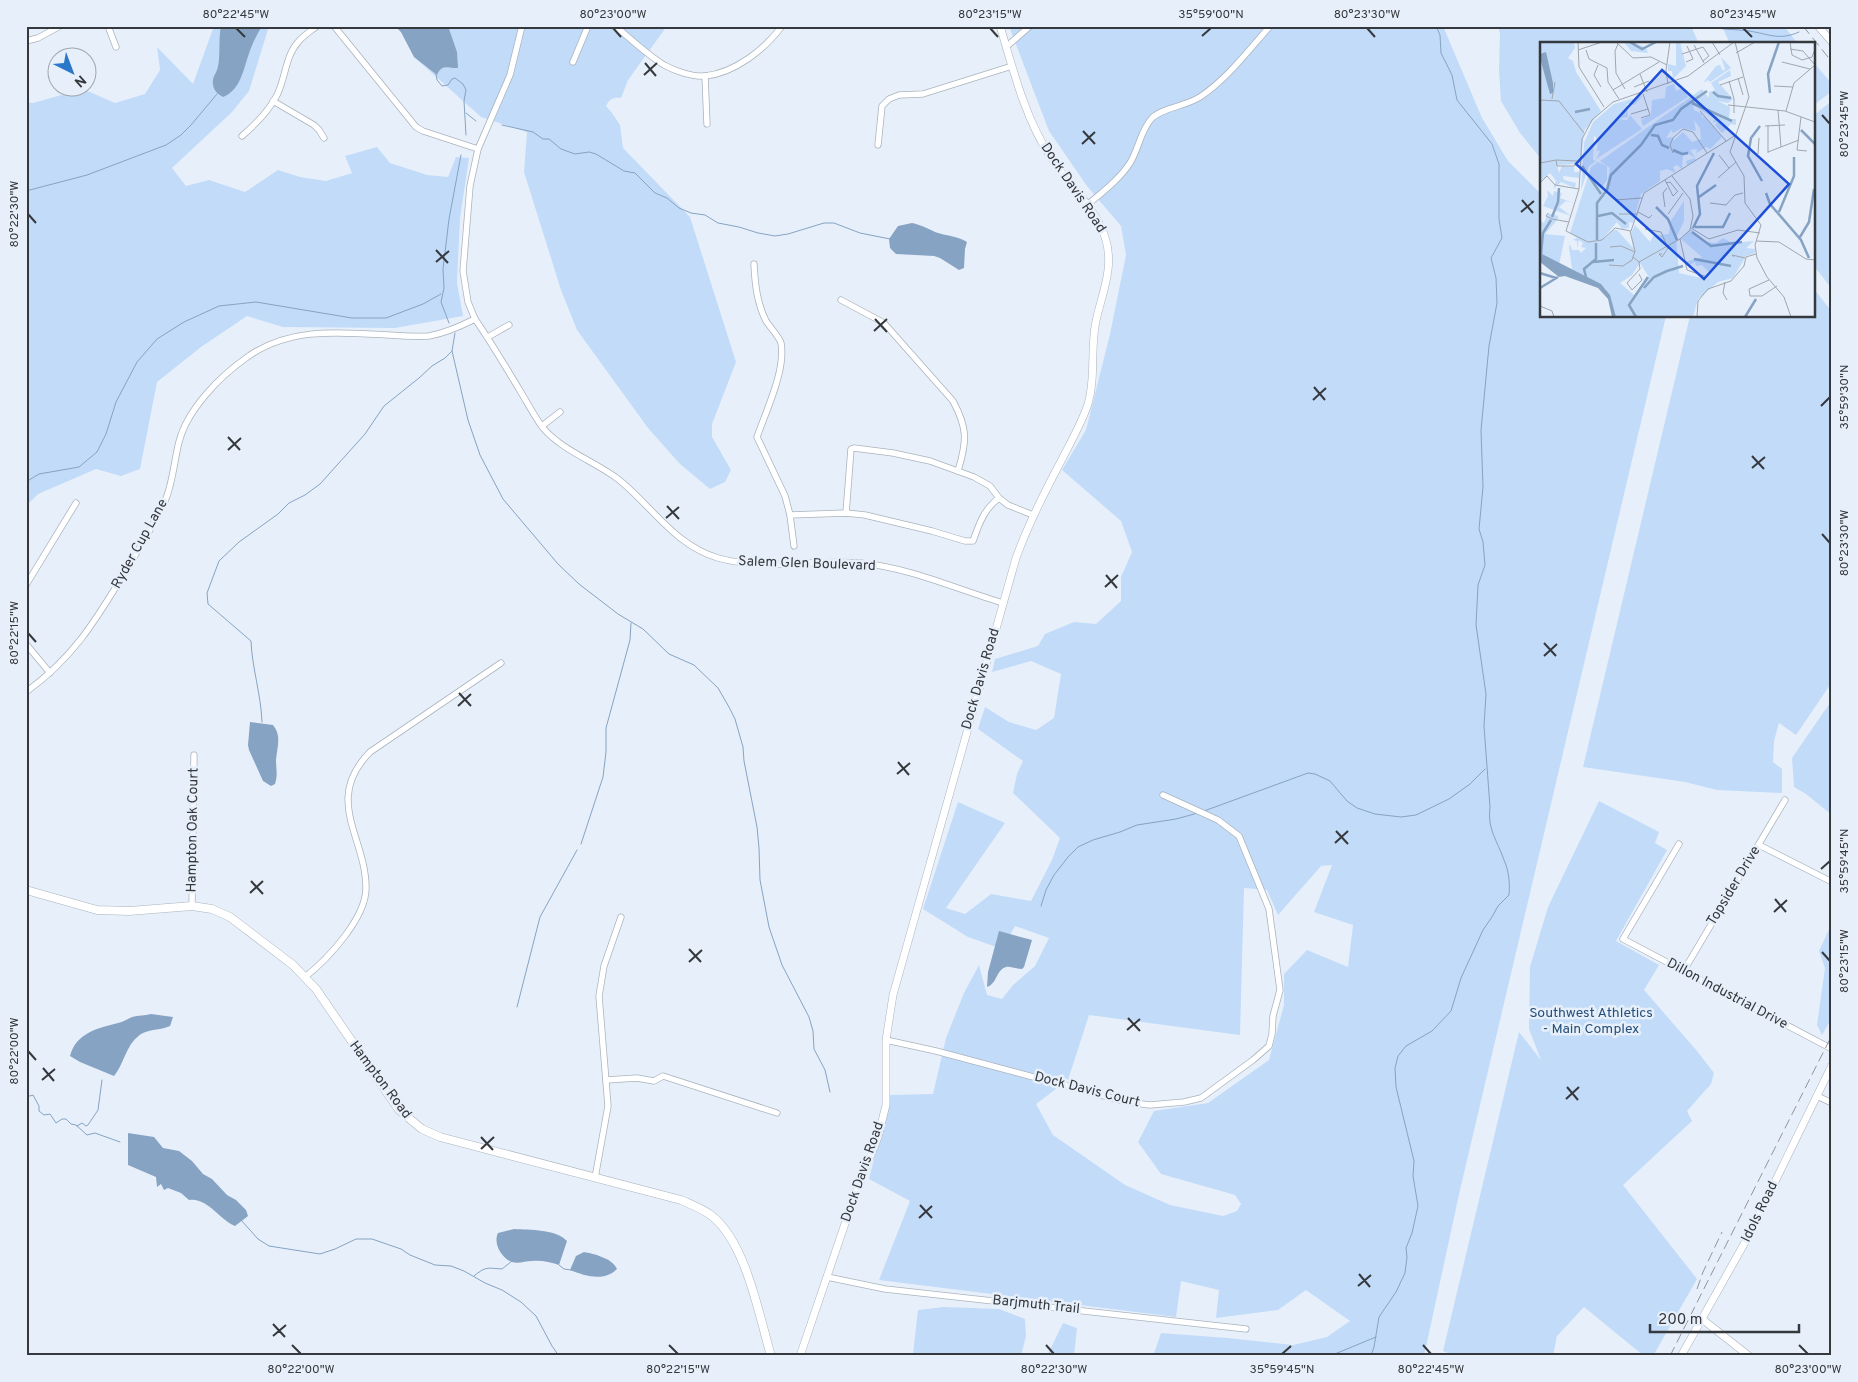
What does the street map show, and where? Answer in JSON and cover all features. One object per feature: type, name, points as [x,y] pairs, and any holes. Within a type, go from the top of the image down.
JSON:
[{"type":"main road","name":"Hampton Road","points":[[26,890],[97,910],[129,911],[192,906],[212,909],[230,917],[284,957],[306,977],[399,1110],[412,1123],[440,1137],[681,1200],[702,1210],[722,1225],[730,1235],[744,1263],[771,1356]]},
{"type":"street","points":[[26,41],[38,38],[60,26]]},
{"type":"street","points":[[108,26],[116,47]]},
{"type":"street","points":[[242,136],[262,118],[274,102],[294,48],[304,36],[317,26]]},
{"type":"street","points":[[334,26],[416,127],[478,149]]},
{"type":"street","name":"Salem Glen Boulevard","points":[[522,26],[510,75],[478,149],[470,186],[463,282],[468,302],[475,318],[542,426],[561,444],[619,481],[676,536],[706,554],[742,562],[850,562],[892,568],[926,577],[1003,603]]},
{"type":"street","points":[[573,62],[588,26]]},
{"type":"street","points":[[615,26],[665,66],[685,73],[705,76],[738,64],[766,44],[782,26]]},
{"type":"street","name":"Dock Davis Road","points":[[800,1356],[852,1203],[878,1137],[886,1105],[886,1040],[893,995],[1016,558],[1033,516],[1073,439],[1090,397],[1093,335],[1110,262],[1105,236],[1097,220],[1045,148],[1026,105],[1000,26]]},
{"type":"street","points":[[1006,47],[1030,26]]},
{"type":"street","points":[[1086,206],[1109,186],[1130,163],[1144,128],[1153,117],[1166,110],[1184,106],[1200,96],[1228,73],[1270,26]]},
{"type":"street","points":[[1818,26],[1832,42]]},
{"type":"street","points":[[878,145],[882,106],[889,99],[899,95],[923,94],[1012,66]]},
{"type":"street","points":[[705,76],[707,124]]},
{"type":"street","points":[[274,102],[314,125],[324,138]]},
{"type":"street","points":[[754,264],[758,303],[774,333],[781,340],[782,352],[778,375],[757,437],[785,496],[790,515],[794,546]]},
{"type":"street","points":[[841,300],[884,323],[953,401],[960,415],[965,436],[964,450],[958,471]]},
{"type":"street","name":"Ryder Cup Lane","points":[[26,692],[50,674],[77,646],[104,607],[166,500],[180,438],[192,412],[205,396],[246,358],[273,342],[298,335],[327,333],[430,336],[453,329],[475,318]]},
{"type":"street","points":[[488,337],[510,325]]},
{"type":"street","points":[[542,426],[560,412]]},
{"type":"street","points":[[846,513],[852,449],[854,448],[930,461],[974,477],[990,486],[999,498],[1008,505],[1033,516]]},
{"type":"street","points":[[790,515],[846,513],[865,515],[965,541],[973,541],[982,517],[990,505],[999,498]]},
{"type":"street","points":[[26,585],[76,503]]},
{"type":"street","points":[[26,644],[50,674]]},
{"type":"street","points":[[306,977],[345,937],[355,923],[362,907],[366,889],[362,861],[353,833],[347,803],[353,776],[358,765],[370,752],[501,663]]},
{"type":"street","name":"Hampton Oak Court","points":[[192,906],[194,754]]},
{"type":"street","name":"Dock Davis Court","points":[[886,1040],[936,1051],[1127,1102],[1150,1105],[1184,1102],[1201,1098],[1269,1046],[1280,990],[1269,909],[1239,836],[1218,820],[1163,795]]},
{"type":"street","name":"Topsider Drive","points":[[1683,972],[1785,800]]},
{"type":"street","name":"Dillon Industrial Drive","points":[[1678,844],[1623,939],[1832,1049]]},
{"type":"street","points":[[1759,845],[1832,882]]},
{"type":"street","points":[[595,1178],[608,1106],[599,996],[604,966],[621,916]]},
{"type":"street","name":"Idols Road","points":[[1681,1356],[1748,1237],[1832,1064]]},
{"type":"street","points":[[606,1080],[637,1078],[654,1080],[663,1076],[776,1113]]},
{"type":"street","points":[[1817,1096],[1832,1103]]},
{"type":"street","name":"Barjmuth Trail","points":[[827,1277],[885,1289],[1246,1329]]},
{"type":"street","points":[[1702,1319],[1750,1356]]},
{"type":"green space","points":[[214,26],[269,26],[249,91],[232,112],[172,168],[186,186],[209,180],[245,192],[278,170],[300,177],[326,181],[352,173],[345,156],[377,147],[390,163],[427,175],[448,177],[456,157],[469,158],[460,218],[457,283],[463,316],[395,328],[283,327],[247,316],[201,347],[157,382],[140,469],[121,476],[96,469],[38,494],[26,506],[26,102],[33,103],[51,98],[98,98],[98,96],[115,103],[145,94],[160,70],[157,47],[193,84]]},
{"type":"green space","points":[[395,26],[667,26],[628,80],[621,98],[612,99],[606,106],[620,125],[623,148],[690,217],[736,362],[712,424],[712,437],[731,470],[725,482],[710,489],[680,464],[648,428],[577,330],[561,290],[524,172],[527,132],[481,117],[414,57],[401,32]]},
{"type":"green space","points":[[1009,26],[1443,26],[1482,118],[1508,161],[1540,193],[1540,318],[1666,318],[1460,1190],[1424,1356],[1153,1356],[1161,1333],[1293,1345],[1327,1337],[1350,1321],[1306,1290],[1278,1310],[1216,1318],[1219,1290],[1181,1281],[1176,1317],[879,1280],[910,1201],[869,1179],[890,1095],[933,1094],[946,1038],[964,993],[979,965],[987,995],[1002,999],[1013,985],[1035,966],[1049,938],[1015,926],[1002,949],[968,937],[923,909],[958,802],[1005,823],[946,908],[965,914],[991,894],[1031,901],[1052,860],[1060,838],[1013,793],[1017,774],[1023,761],[978,729],[985,707],[1009,722],[1036,730],[1054,718],[1061,674],[1031,661],[992,672],[995,659],[1038,646],[1045,634],[1074,622],[1096,624],[1121,601],[1121,577],[1132,552],[1121,521],[1062,470],[1086,430],[1110,334],[1126,255],[1121,226],[1087,186],[1049,131]],"holes":[[[1332,865],[1314,912],[1353,925],[1348,967],[1307,950],[1284,974],[1284,1005],[1269,1060],[1208,1103],[1154,1111],[1138,1142],[1161,1174],[1235,1195],[1241,1204],[1237,1211],[1223,1216],[1170,1205],[1125,1185],[1053,1135],[1036,1104],[1068,1080],[1089,1015],[1240,1035],[1244,888],[1267,890],[1278,915],[1321,866]]]},
{"type":"green space","points":[[1498,26],[1691,26],[1698,42],[1540,42],[1540,158],[1520,133],[1501,101],[1499,70],[1500,34]]},
{"type":"green space","points":[[1722,26],[1784,26],[1796,42],[1729,42]]},
{"type":"green space","points":[[1816,65],[1832,84],[1832,91],[1816,103]]},
{"type":"green space","points":[[1832,101],[1832,289],[1816,269],[1816,113]]},
{"type":"green space","points":[[1816,292],[1832,312],[1832,682],[1796,735],[1779,723],[1774,741],[1773,762],[1782,769],[1782,793],[1717,790],[1685,782],[1583,767],[1690,318],[1816,318]]},
{"type":"green space","points":[[1832,700],[1832,815],[1794,787],[1792,758]]},
{"type":"green space","name":"Southwest Athletics - Main Complex","points":[[1599,801],[1659,832],[1655,843],[1667,850],[1616,941],[1659,965],[1644,990],[1714,1073],[1711,1084],[1687,1111],[1692,1121],[1623,1185],[1697,1279],[1653,1356],[1644,1356],[1584,1307],[1557,1336],[1553,1356],[1455,1356],[1443,1351],[1519,1032],[1541,1060],[1529,1029],[1530,967],[1548,907]]},
{"type":"green space","points":[[1832,923],[1832,1018],[1822,1035],[1817,1025],[1825,968],[1819,951]]},
{"type":"green space","points":[[944,1307],[999,1309],[1025,1319],[1026,1336],[1021,1356],[912,1356],[918,1310]]},
{"type":"green space","points":[[1063,1323],[1077,1328],[1074,1356],[1047,1356]]},
{"type":"shaded area","points":[[221,26],[262,26],[252,45],[242,76],[234,89],[223,97],[215,91],[213,83],[218,66]]},
{"type":"shaded area","points":[[395,26],[448,26],[457,52],[458,68],[443,68],[437,75],[414,57],[401,32]]},
{"type":"shaded area","points":[[912,223],[967,242],[964,268],[959,270],[934,256],[896,254],[890,248],[889,239],[898,226]]},
{"type":"shaded area","points":[[250,722],[273,725],[276,729],[278,742],[276,778],[275,784],[271,786],[263,781],[249,750]]},
{"type":"shaded area","points":[[999,931],[1032,940],[1024,967],[1022,969],[1008,967],[1003,969],[993,983],[987,987],[988,972]]},
{"type":"shaded area","points":[[151,1014],[173,1017],[170,1026],[143,1033],[137,1037],[129,1047],[114,1076],[70,1056],[77,1042],[89,1033],[132,1017]]},
{"type":"shaded area","points":[[128,1133],[154,1137],[163,1148],[179,1151],[192,1161],[203,1174],[212,1179],[227,1195],[236,1200],[246,1210],[248,1216],[235,1226],[202,1202],[189,1200],[181,1193],[168,1188],[164,1190],[161,1184],[157,1187],[156,1177],[128,1165]]},
{"type":"shaded area","points":[[514,1229],[550,1232],[567,1241],[559,1265],[539,1261],[515,1263],[504,1257],[497,1246],[498,1233]]},
{"type":"shaded area","points":[[584,1252],[607,1259],[617,1269],[600,1277],[588,1276],[570,1270],[576,1256]]},
{"type":"waterway","points":[[1371,1356],[1379,1317],[1396,1292],[1405,1273],[1406,1248],[1412,1233],[1418,1206],[1413,1176],[1414,1161],[1396,1087],[1395,1068],[1398,1056],[1406,1046],[1432,1031],[1451,1011],[1461,978],[1483,930],[1498,906],[1509,895],[1507,868],[1493,834],[1489,815],[1484,726],[1486,694],[1476,625],[1478,585],[1485,565],[1483,542],[1479,529],[1483,487],[1481,430],[1489,346],[1497,303],[1496,278],[1491,258],[1502,238],[1499,219],[1499,164],[1492,144],[1457,100],[1452,75],[1441,53],[1440,35],[1436,26]]},
{"type":"waterway","points":[[1707,26],[1780,36],[1799,32]]},
{"type":"waterway","points":[[436,74],[437,80],[442,86],[448,85],[455,78],[463,84],[466,90],[464,101],[466,135]]},
{"type":"waterway","points":[[26,191],[87,175],[166,145],[181,135],[217,94]]},
{"type":"waterway","points":[[466,113],[476,121]]},
{"type":"waterway","points":[[502,125],[533,132],[543,139],[549,139],[561,149],[575,154],[589,152],[596,154],[624,171],[635,173],[655,193],[667,198],[679,208],[691,213],[705,215],[718,223],[775,236],[824,223],[834,223],[860,233],[890,239]]},
{"type":"waterway","points":[[449,323],[441,302],[444,288],[443,269],[449,219],[461,155]]},
{"type":"waterway","points":[[26,484],[39,474],[79,467],[97,452],[106,434],[116,402],[137,362],[157,339],[184,322],[219,306],[256,302],[352,318],[386,318],[423,304],[441,294]]},
{"type":"waterway","points":[[455,333],[452,351],[468,420],[480,455],[503,499],[558,564],[579,584],[618,614],[643,629],[669,654],[694,665],[718,688],[735,719],[743,747],[757,827],[760,880],[769,927],[782,965],[809,1017],[813,1031],[814,1049],[825,1070],[830,1092]]},
{"type":"waterway","points":[[262,722],[251,641],[208,604],[207,593],[219,561],[239,542],[278,514],[289,503],[305,495],[320,484],[365,434],[384,406],[452,351]]},
{"type":"waterway","points":[[581,844],[603,777],[606,728],[630,640],[631,623]]},
{"type":"waterway","points":[[1204,811],[1308,773],[1330,781],[1347,801],[1357,808],[1375,814],[1401,817],[1416,815],[1449,799],[1470,784],[1485,769]]},
{"type":"waterway","points":[[1041,906],[1046,890],[1054,875],[1078,847],[1137,825],[1176,819],[1198,813]]},
{"type":"waterway","points":[[517,1007],[540,917],[577,850]]},
{"type":"waterway","points":[[77,1126],[82,1123],[86,1126],[88,1125],[98,1110],[102,1080]]},
{"type":"waterway","points":[[26,1097],[33,1095],[39,1106],[39,1111],[44,1115],[50,1114],[56,1123],[66,1119],[87,1135],[95,1133],[120,1142]]},
{"type":"waterway","points":[[241,1220],[258,1239],[269,1246],[320,1254],[356,1239],[372,1239],[401,1249],[410,1255],[435,1265],[451,1266],[464,1271],[521,1302],[536,1316],[559,1356]]},
{"type":"waterway","points":[[474,1276],[487,1268],[502,1269],[512,1261]]},
{"type":"waterway","points":[[559,1265],[564,1269],[571,1270]]},
{"type":"waterway","points":[[1330,1356],[1376,1337]]},
{"type":"railway","points":[[1803,26],[1816,42]]},
{"type":"railway","points":[[1816,42],[1832,62]]},
{"type":"railway","points":[[1670,1356],[1832,1035]]},
{"type":"railway","points":[[1697,1289],[1722,1232]]}]
